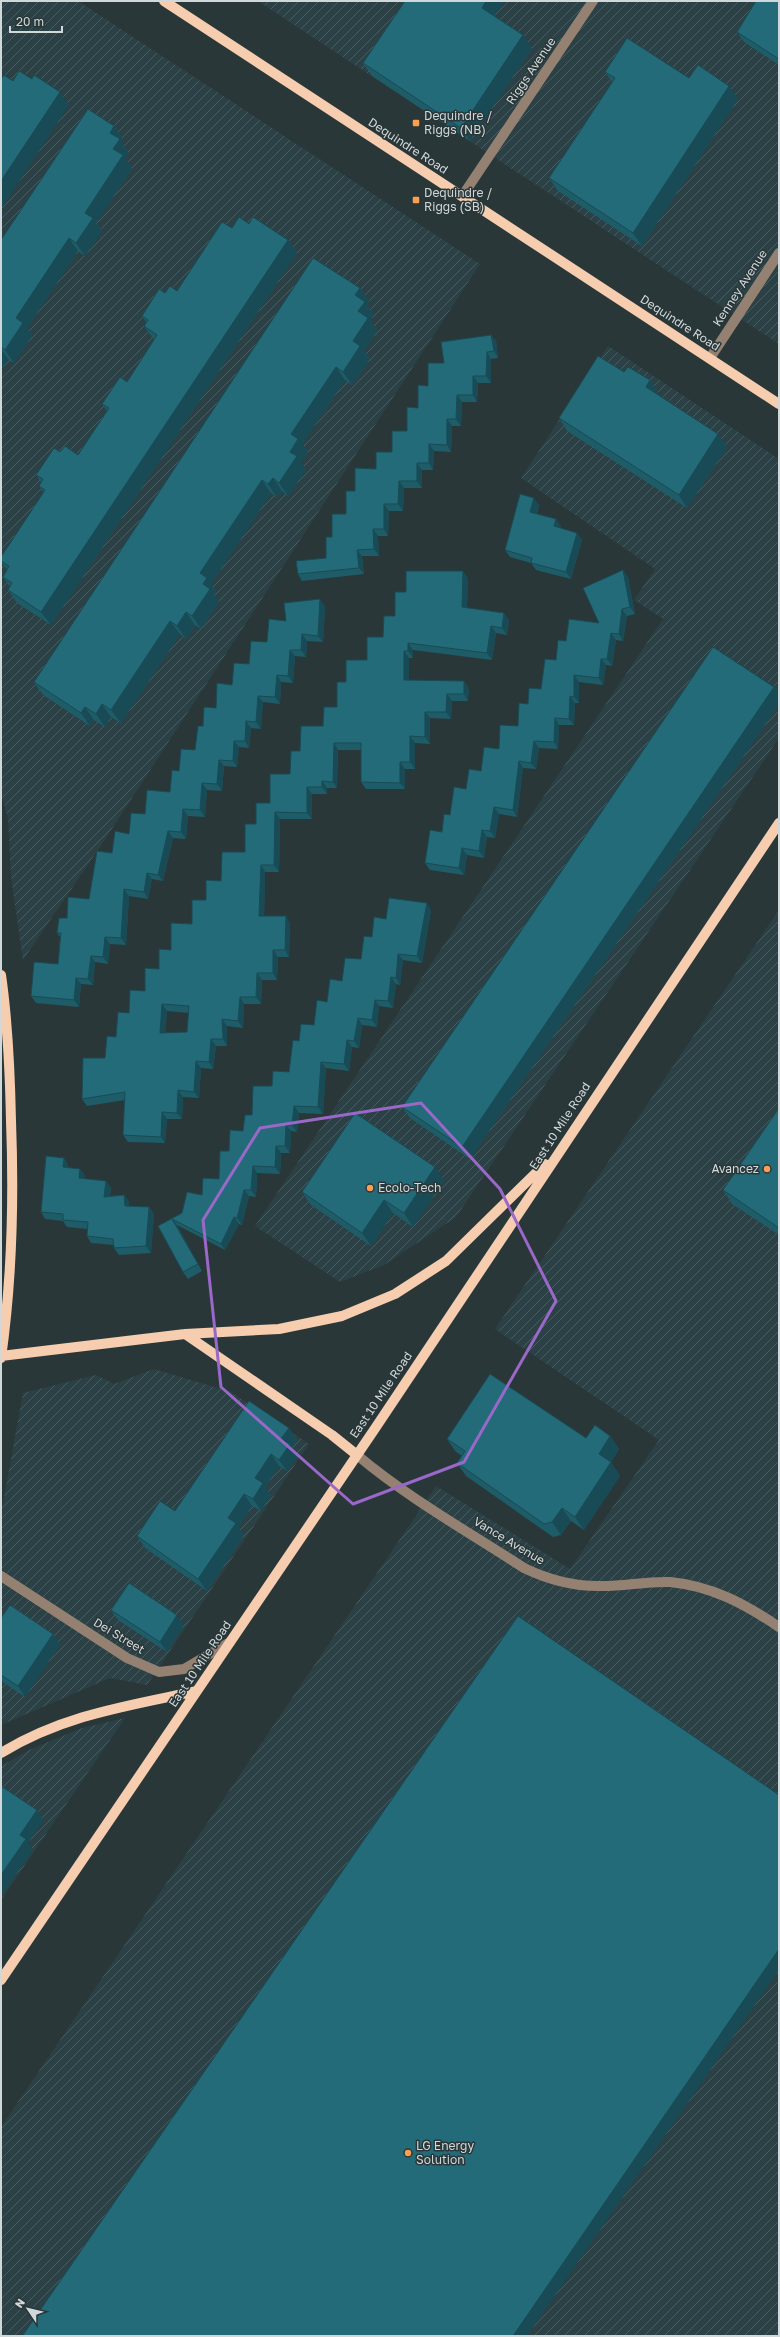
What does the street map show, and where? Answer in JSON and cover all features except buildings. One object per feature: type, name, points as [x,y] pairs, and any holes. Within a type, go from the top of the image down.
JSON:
[{"type":"main road","name":"Dequindre Road","points":[[164,1],[463,195],[779,404]]},
{"type":"main road","name":"East 10 Mile Road","points":[[1,1980],[357,1455],[779,823]]},
{"type":"main road","points":[[1,975],[9,1058],[12,1152],[12,1241],[1,1356],[185,1334],[295,1327],[342,1316],[384,1300],[422,1278],[458,1251],[558,1152]]},
{"type":"main road","points":[[185,1334],[357,1455]]},
{"type":"main road","points":[[1,1753],[45,1730],[82,1716],[197,1691]]},
{"type":"street","name":"Riggs Avenue","points":[[463,195],[593,1]]},
{"type":"street","name":"Kenney Avenue","points":[[710,358],[779,253]]},
{"type":"street","name":"Vance Avenue","points":[[357,1455],[381,1475],[409,1495],[524,1568],[542,1576],[582,1586],[670,1582],[700,1588],[721,1593],[740,1602],[779,1627]]},
{"type":"street","name":"Dei Street","points":[[1,1576],[127,1658],[159,1672],[184,1669],[230,1642]]},
{"type":"highlighted area","points":[[421,1103],[500,1189],[556,1301],[464,1462],[353,1504],[221,1387],[203,1220],[260,1128]]},
{"type":"shaded area","points":[[1,1],[78,1],[480,264],[100,847],[23,960],[11,877],[8,819],[1,793]]},
{"type":"shaded area","points":[[258,1],[779,1],[779,344],[512,169]]},
{"type":"shaded area","points":[[608,346],[779,459],[779,738],[456,1217],[384,1265],[340,1282],[255,1226],[663,619],[634,600],[655,569],[521,478]]},
{"type":"shaded area","points":[[779,910],[779,2336],[1,2336],[1,2127],[436,1486],[570,1569],[659,1440],[495,1329]]},
{"type":"shaded area","points":[[154,1369],[231,1392],[309,1444],[147,1685],[110,1678],[1,1725],[1,1514],[23,1393],[96,1375],[114,1384]]},
{"type":"shaded area","points":[[125,1718],[1,1900],[1,1766],[31,1749],[82,1728]]},
{"type":"place","name":"Dequindre / Riggs (NB)","points":[[416,123]]},
{"type":"place","name":"Dequindre / Riggs (SB)","points":[[416,200]]},
{"type":"place","name":"Avancez","points":[[767,1169]]},
{"type":"place","name":"Ecolo-Tech","points":[[370,1188]]},
{"type":"place","name":"LG Energy Solution","points":[[408,2153]]}]
